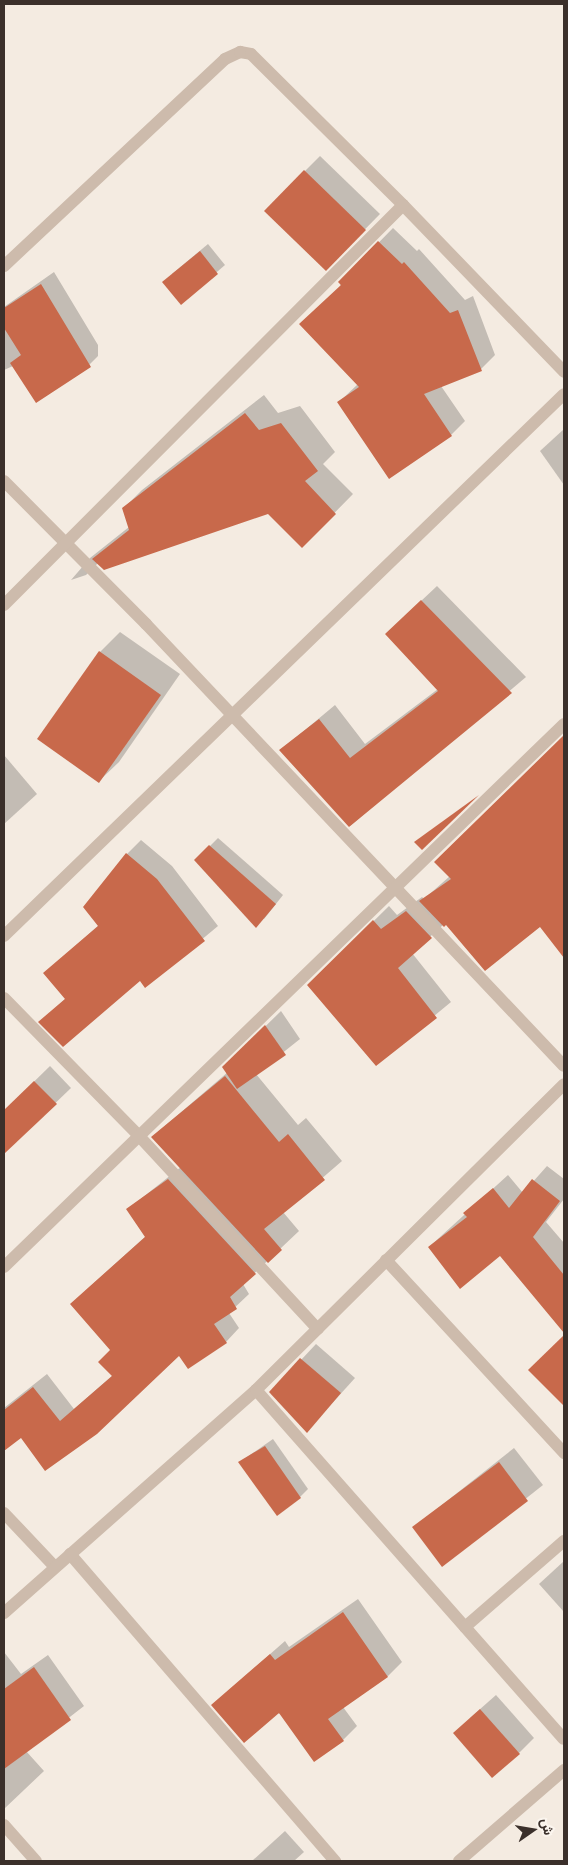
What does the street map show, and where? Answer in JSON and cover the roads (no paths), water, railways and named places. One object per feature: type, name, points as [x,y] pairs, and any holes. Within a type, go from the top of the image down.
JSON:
[{"type":"street","points":[[4,266],[225,59],[240,52],[251,54],[264,64],[403,205],[564,372]]},
{"type":"street","points":[[4,605],[403,205]]},
{"type":"street","points":[[4,936],[231,713],[564,394]]},
{"type":"street","points":[[4,481],[231,713],[564,1066]]},
{"type":"street","points":[[4,1267],[564,724]]},
{"type":"street","points":[[4,998],[139,1136],[318,1329]]},
{"type":"street","points":[[4,1613],[256,1390],[564,1084]]},
{"type":"street","points":[[386,1260],[564,1453]]},
{"type":"street","points":[[256,1390],[564,1739]]},
{"type":"street","points":[[4,1513],[55,1567]]},
{"type":"street","points":[[465,1627],[564,1541]]},
{"type":"street","points":[[70,1554],[335,1861]]},
{"type":"street","points":[[459,1861],[564,1770]]},
{"type":"street","points":[[4,1825],[36,1861]]}]
